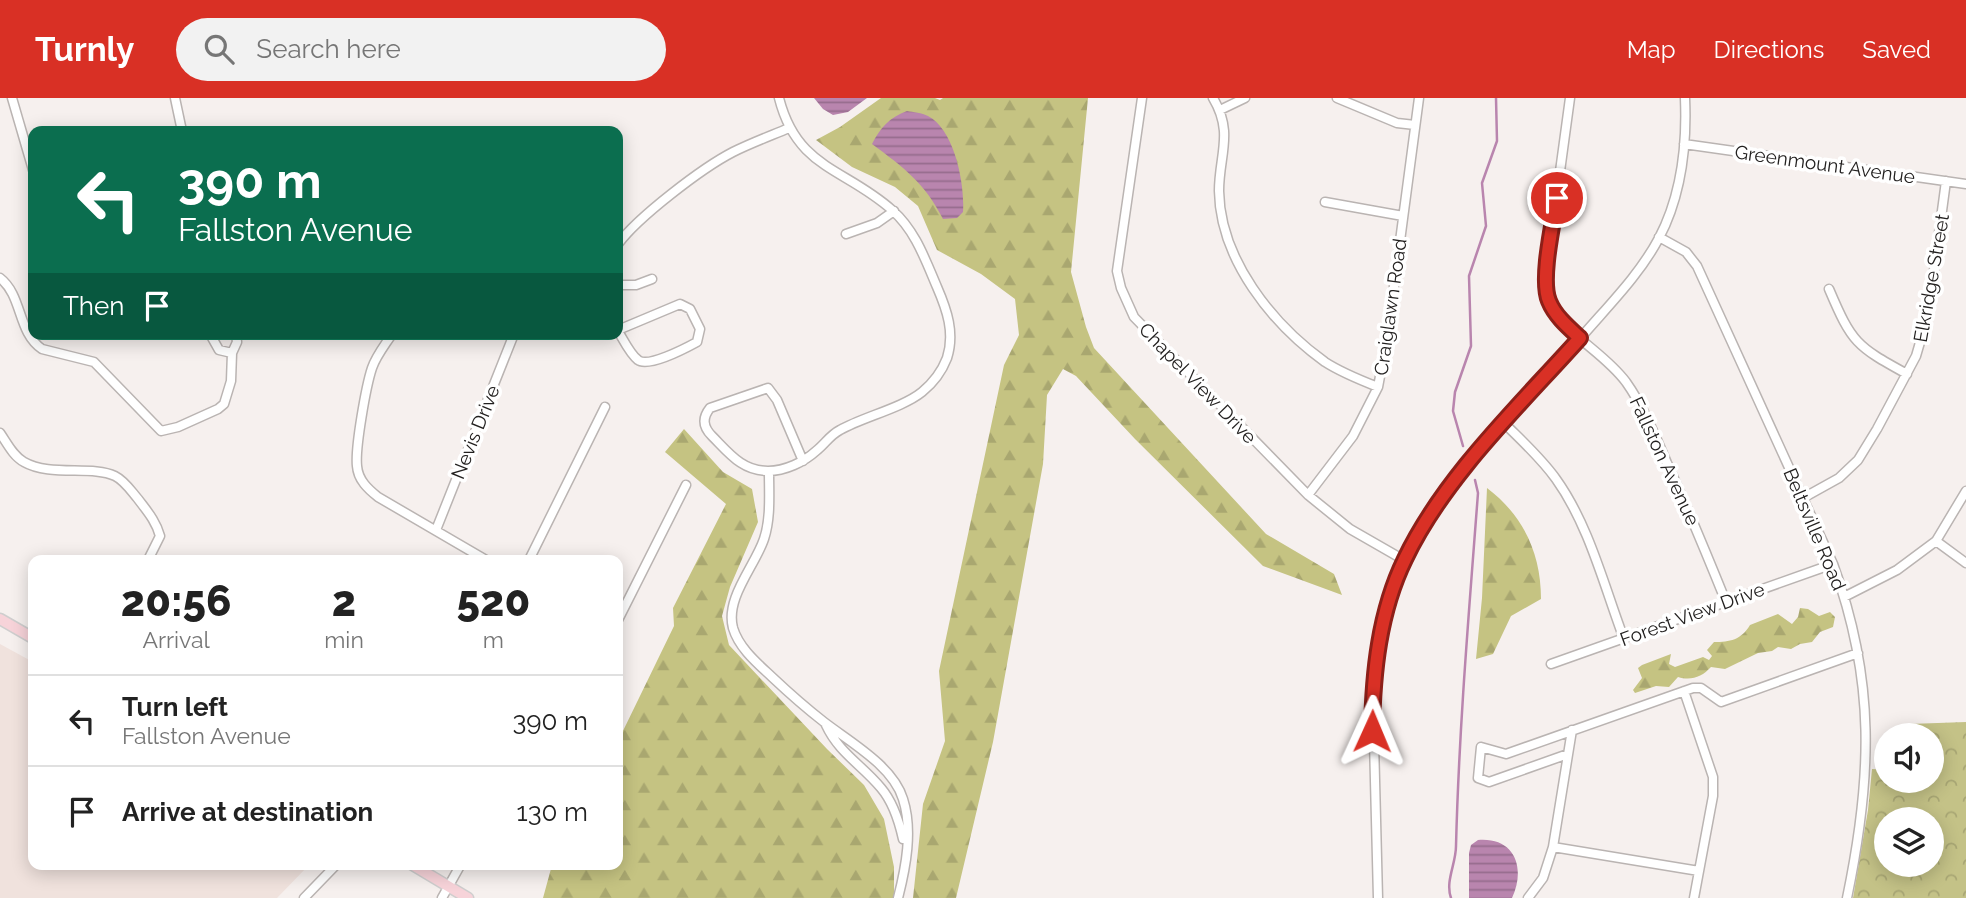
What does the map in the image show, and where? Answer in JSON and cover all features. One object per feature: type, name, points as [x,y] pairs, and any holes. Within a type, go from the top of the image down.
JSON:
[{"type":"main road","points":[[0,619],[28,635]]},
{"type":"main road","points":[[421,870],[468,898]]},
{"type":"street","points":[[12,98],[28,153]]},
{"type":"street","points":[[175,98],[182,126]]},
{"type":"street","points":[[779,98],[789,128],[803,149],[819,162],[874,195],[904,223],[924,255],[946,307],[951,331],[947,356],[941,371],[921,393],[838,430],[817,451],[803,461],[788,467],[769,471],[744,467],[708,432],[704,420],[710,408],[768,388],[777,400],[803,461]]},
{"type":"street","name":"Chapel View Drive","points":[[1142,98],[1117,271],[1125,299],[1134,317],[1308,495],[1350,529],[1404,560]]},
{"type":"street","points":[[1213,98],[1220,110],[1225,132],[1219,188],[1222,217],[1228,243],[1247,278],[1275,314],[1316,354],[1341,371],[1378,387]]},
{"type":"street","points":[[1220,110],[1245,98]]},
{"type":"street","points":[[1337,98],[1396,123],[1415,125]]},
{"type":"street","name":"Craiglawn Road","points":[[1308,495],[1353,436],[1378,387],[1387,339],[1419,98]]},
{"type":"street","name":"Fallston Avenue","points":[[1570,98],[1546,285],[1549,302],[1580,338],[1625,380],[1641,407],[1726,601]]},
{"type":"street","points":[[1378,898],[1372,731],[1375,672],[1385,617],[1404,560],[1447,489],[1631,280],[1659,237],[1674,195],[1684,144],[1685,98]]},
{"type":"street","points":[[623,237],[672,195],[726,156],[789,128]]},
{"type":"street","name":"Greenmount Avenue","points":[[1684,144],[1966,184]]},
{"type":"street","name":"Elkridge Street","points":[[1803,498],[1839,478],[1857,460],[1916,356],[1926,329],[1946,181]]},
{"type":"street","points":[[1325,202],[1403,216]]},
{"type":"street","points":[[846,234],[877,223],[894,211]]},
{"type":"street","name":"Beltsville Road","points":[[1659,237],[1686,252],[1697,266],[1833,564],[1844,597],[1858,653],[1865,707],[1866,771],[1860,835],[1847,898]]},
{"type":"street","points":[[0,278],[9,287],[28,335]]},
{"type":"street","points":[[623,285],[636,285],[652,279]]},
{"type":"street","points":[[1829,289],[1843,322],[1856,342],[1871,354],[1907,374]]},
{"type":"street","points":[[623,329],[680,304],[690,309],[700,329],[696,341],[687,347],[652,361],[643,362],[637,359],[623,338]]},
{"type":"street","points":[[32,340],[42,349],[94,362],[161,431],[178,427],[224,404],[231,381],[232,353],[237,340]]},
{"type":"street","points":[[213,340],[219,350],[232,353]]},
{"type":"street","points":[[389,340],[372,369],[365,398],[357,467],[368,489],[478,555]]},
{"type":"street","name":"Nevis Drive","points":[[436,530],[512,340]]},
{"type":"street","points":[[531,555],[605,407]]},
{"type":"street","points":[[1504,423],[1541,460],[1566,495],[1583,529],[1624,639]]},
{"type":"street","points":[[0,433],[10,449],[25,463],[45,469],[112,475],[124,482],[154,519],[158,529],[160,536],[150,555]]},
{"type":"street","points":[[769,471],[768,525],[764,541],[735,599],[733,627],[740,643],[752,658],[825,722],[872,757],[903,797],[908,820],[906,867],[898,898]]},
{"type":"street","points":[[623,610],[686,485]]},
{"type":"street","points":[[1844,597],[1897,570],[1936,541],[1966,491]]},
{"type":"street","points":[[1936,541],[1966,564]]},
{"type":"street","name":"Forest View Drive","points":[[1551,664],[1833,564]]},
{"type":"street","points":[[1568,754],[1489,782],[1478,778],[1481,747],[1506,754],[1684,691],[1701,688],[1721,702],[1858,653]]},
{"type":"street","points":[[1684,691],[1713,777],[1713,796],[1695,898]]},
{"type":"street","points":[[825,722],[834,742],[881,788],[892,805],[900,824],[906,855]]},
{"type":"street","points":[[1528,898],[1543,878],[1553,847],[1572,730]]},
{"type":"street","points":[[881,788],[890,780]]},
{"type":"street","points":[[1553,847],[1699,872]]},
{"type":"street","points":[[304,898],[331,870]]},
{"type":"street","points":[[442,898],[458,870]]},
{"type":"shaded area","points":[[814,98],[867,98],[848,112],[833,115],[823,109]]},
{"type":"shaded area","points":[[907,111],[926,115],[937,123],[951,145],[962,188],[963,212],[957,218],[943,219],[921,186],[872,144],[886,124]]},
{"type":"shaded area","points":[[0,644],[28,659],[28,870],[304,870],[277,898],[0,898]]},
{"type":"shaded area","points":[[1478,840],[1491,840],[1501,844],[1509,849],[1514,857],[1518,876],[1512,898],[1469,898],[1469,853],[1471,845]]},
{"type":"green space","points":[[881,98],[1088,98],[1071,272],[1094,348],[1266,534],[1334,574],[1342,595],[1263,566],[1135,439],[1076,376],[1063,369],[1047,395],[1043,464],[993,742],[956,898],[913,898],[923,804],[945,741],[939,671],[1004,365],[1019,335],[1015,299],[981,274],[937,250],[918,206],[895,187],[852,167],[816,140],[840,127]]},
{"type":"green space","points":[[684,429],[723,472],[752,489],[758,522],[730,587],[722,616],[729,645],[864,785],[884,819],[894,867],[894,898],[543,898],[551,870],[623,870],[623,731],[674,626],[673,608],[726,504],[665,452]]},
{"type":"green space","points":[[1487,488],[1511,511],[1528,537],[1538,567],[1541,599],[1511,616],[1493,654],[1476,659],[1482,598]]},
{"type":"green space","points":[[1800,608],[1808,609],[1819,616],[1830,612],[1835,617],[1833,627],[1820,632],[1812,642],[1791,649],[1778,647],[1772,651],[1758,653],[1725,669],[1711,667],[1696,677],[1678,677],[1669,687],[1656,686],[1635,693],[1633,690],[1642,678],[1638,668],[1642,665],[1671,654],[1669,664],[1675,667],[1703,657],[1709,660],[1712,656],[1707,650],[1714,642],[1735,639],[1750,625],[1778,614],[1792,624],[1798,617]]},
{"type":"green space","points":[[1966,722],[1966,898],[1853,898],[1872,769],[1874,793],[1944,793],[1944,723],[1938,723]]},
{"type":"waterway","points":[[1463,446],[1453,411],[1455,392],[1471,346],[1469,276],[1486,226],[1482,183],[1497,141],[1496,98]]},
{"type":"waterway","points":[[1451,898],[1449,885],[1456,853],[1462,714],[1478,493],[1475,480]]},
{"type":"route","points":[[1372,731],[1380,638],[1390,597],[1404,560],[1447,489],[1580,338],[1560,319],[1546,294],[1546,274],[1557,198]]}]
